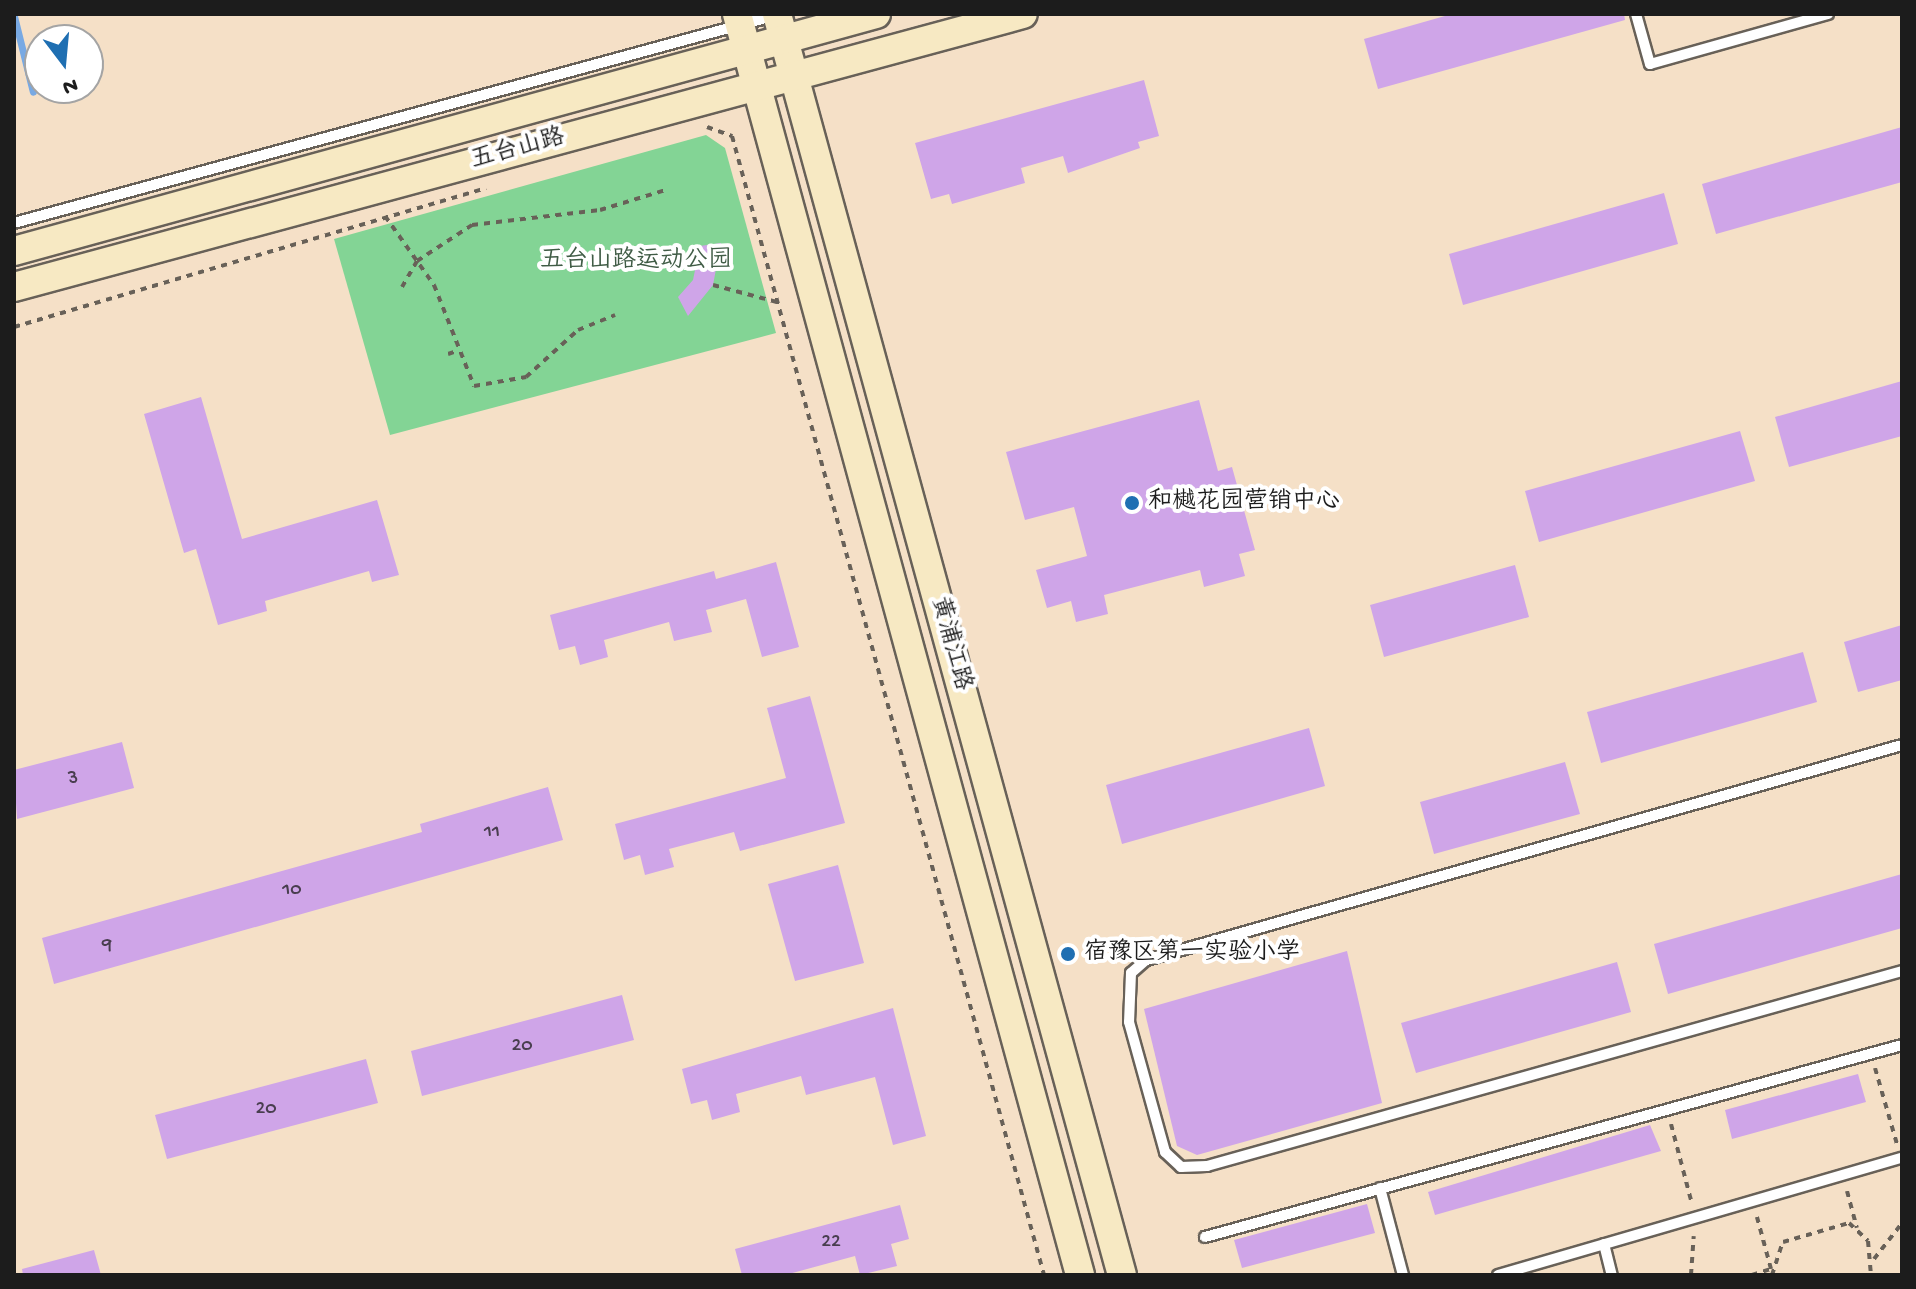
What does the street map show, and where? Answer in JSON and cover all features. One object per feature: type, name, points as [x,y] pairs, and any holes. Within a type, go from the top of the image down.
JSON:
[{"type":"street","name":"五台山路","points":[[14,251],[741,29],[779,20],[876,14]]},
{"type":"street","name":"五台山路","points":[[14,287],[1023,14]]},
{"type":"street","name":"黄浦江路","points":[[779,20],[1122,1275]]},
{"type":"street","name":"黄浦江路","points":[[741,29],[1080,1275]]},
{"type":"lane","points":[[1636,14],[1650,64],[1828,14]]},
{"type":"lane","points":[[14,223],[741,29]]},
{"type":"lane","points":[[1902,745],[1146,960],[1131,973],[1129,1022],[1165,1152],[1181,1167],[1207,1166],[1902,971]]},
{"type":"lane","points":[[1205,1237],[1902,1045]]},
{"type":"lane","points":[[1498,1275],[1902,1158]]},
{"type":"lane","points":[[1380,1188],[1403,1275]]},
{"type":"lane","points":[[1604,1244],[1612,1275]]},
{"type":"path","points":[[692,131],[719,127],[732,136],[1044,1275]]},
{"type":"path","points":[[14,327],[385,216],[493,187]]},
{"type":"path","points":[[402,287],[417,261],[486,220],[600,210],[666,190]]},
{"type":"path","points":[[385,216],[417,261],[474,386],[504,383],[538,370],[578,330],[615,315]]},
{"type":"path","points":[[713,285],[777,302]]},
{"type":"path","points":[[448,354],[457,351]]},
{"type":"path","points":[[1871,1054],[1902,1158]]},
{"type":"path","points":[[1667,1110],[1696,1218],[1691,1275]]},
{"type":"path","points":[[1842,1175],[1857,1228],[1874,1260]]},
{"type":"path","points":[[1752,1201],[1772,1272]]},
{"type":"path","points":[[1871,1275],[1874,1260],[1902,1223]]},
{"type":"path","points":[[1772,1272],[1783,1242],[1799,1232],[1857,1228]]},
{"type":"path","points":[[1752,1275],[1772,1272]]},
{"type":"green space","name":"五台山路运动公园","points":[[706,135],[725,148],[776,333],[390,435],[334,239]]},
{"type":"building","points":[[1452,14],[1624,14],[1625,20],[1378,89],[1364,39]]},
{"type":"building","points":[[1144,80],[1159,136],[1138,142],[1140,148],[1068,173],[1063,156],[1021,168],[1025,183],[952,204],[949,194],[931,199],[915,143]]},
{"type":"building","points":[[1902,127],[1902,182],[1716,234],[1702,184]]},
{"type":"building","points":[[1664,193],[1678,244],[1463,305],[1449,254]]},
{"type":"building","points":[[721,243],[713,285],[688,316],[678,297],[693,280],[700,246]]},
{"type":"building","points":[[1902,381],[1902,436],[1789,467],[1775,417]]},
{"type":"building","points":[[201,397],[242,539],[377,500],[399,575],[372,582],[369,571],[265,601],[267,611],[218,625],[196,549],[184,553],[144,414]]},
{"type":"building","points":[[1199,400],[1218,471],[1232,467],[1255,550],[1239,554],[1245,576],[1204,587],[1200,570],[1104,595],[1108,614],[1076,622],[1071,601],[1047,608],[1036,570],[1087,556],[1074,507],[1025,520],[1006,452]]},
{"type":"building","points":[[1740,431],[1755,481],[1539,542],[1525,491]]},
{"type":"building","points":[[776,562],[799,647],[762,657],[746,599],[706,610],[712,632],[674,641],[669,622],[604,640],[608,657],[580,665],[575,646],[559,650],[550,615],[714,571],[716,579]]},
{"type":"building","points":[[1515,565],[1529,617],[1384,657],[1370,605]]},
{"type":"building","points":[[1902,625],[1902,680],[1858,692],[1844,642]]},
{"type":"building","points":[[1803,652],[1817,702],[1601,763],[1587,712]]},
{"type":"building","points":[[810,696],[845,823],[740,851],[734,832],[669,849],[674,867],[645,875],[640,855],[624,860],[615,824],[786,778],[767,708]]},
{"type":"building","points":[[1309,728],[1325,786],[1122,844],[1106,785]]},
{"type":"building","points":[[122,742],[134,788],[17,819],[14,770]]},
{"type":"building","points":[[1565,762],[1580,814],[1434,854],[1420,802]]},
{"type":"building","points":[[548,787],[563,840],[54,984],[42,938],[422,832],[420,824]]},
{"type":"building","points":[[838,865],[864,963],[795,981],[768,884]]},
{"type":"building","points":[[1902,874],[1902,928],[1668,994],[1654,944]]},
{"type":"building","points":[[1347,951],[1382,1103],[1197,1155],[1177,1146],[1144,1009]]},
{"type":"building","points":[[1617,962],[1631,1012],[1416,1073],[1401,1023]]},
{"type":"building","points":[[622,995],[634,1040],[422,1096],[411,1051]]},
{"type":"building","points":[[893,1008],[926,1136],[893,1145],[875,1077],[806,1095],[801,1076],[736,1094],[740,1112],[712,1120],[707,1100],[691,1104],[682,1069]]},
{"type":"building","points":[[366,1059],[378,1103],[167,1159],[155,1115]]},
{"type":"building","points":[[1858,1074],[1866,1102],[1732,1139],[1725,1110]]},
{"type":"building","points":[[1650,1125],[1661,1151],[1435,1215],[1428,1192]]},
{"type":"building","points":[[1367,1204],[1375,1233],[1242,1268],[1234,1240]]},
{"type":"building","points":[[900,1205],[909,1239],[891,1244],[897,1266],[860,1275],[855,1256],[785,1275],[742,1275],[735,1249]]},
{"type":"building","points":[[94,1250],[101,1275],[23,1275],[22,1269]]},
{"type":"waterway","points":[[14,16],[24,56]]},
{"type":"place","name":"和樾花园营销中心","points":[[1132,503]]},
{"type":"place","name":"宿豫区第一实验小学","points":[[1068,954]]}]
